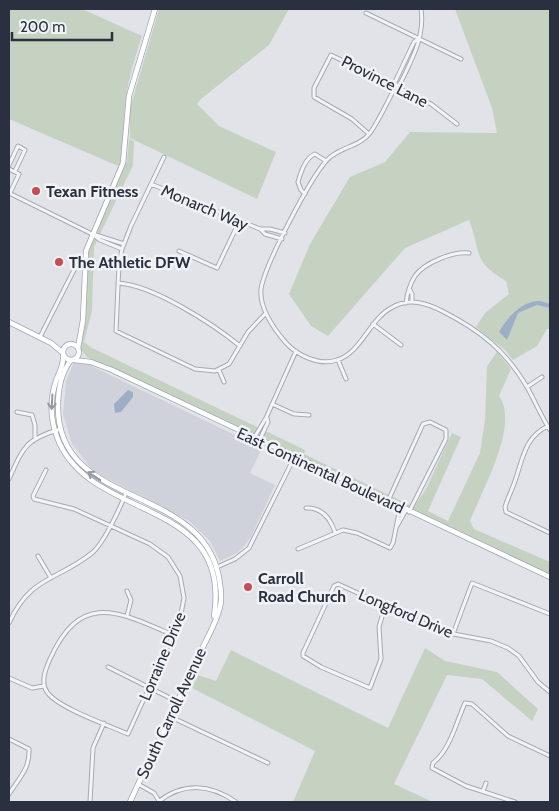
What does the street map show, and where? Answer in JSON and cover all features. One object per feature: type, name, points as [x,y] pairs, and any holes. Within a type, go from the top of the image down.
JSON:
[{"type":"main road","points":[[51,343],[68,344],[78,349],[84,306],[84,262],[92,234],[123,163],[129,96],[155,9]]},
{"type":"main road","points":[[9,322],[51,343],[63,354]]},
{"type":"main road","name":"South Carroll Avenue","points":[[80,329],[63,354],[63,363],[52,397],[55,431],[68,458],[84,476],[185,523],[202,541],[214,568],[216,604],[213,624],[130,802]]},
{"type":"main road","name":"South Carroll Avenue","points":[[78,349],[78,356],[72,360],[63,376],[59,391],[58,419],[61,429],[73,455],[88,472],[125,495]]},
{"type":"main road","name":"East Continental Boulevard","points":[[78,349],[91,362]]},
{"type":"main road","name":"East Continental Boulevard","points":[[63,354],[72,360],[91,362],[550,577]]},
{"type":"street","points":[[420,9],[422,25],[418,39],[419,44],[400,84],[396,86],[369,134],[362,141],[341,150],[326,161],[305,194],[285,233],[262,288],[262,299],[266,313],[280,335],[296,351],[318,362],[338,360],[352,349],[380,316],[390,308],[412,302],[425,303],[485,336],[506,357],[527,387],[550,430]]},
{"type":"street","points":[[366,13],[461,59]]},
{"type":"street","points":[[396,86],[395,82],[404,62],[414,42],[418,39]]},
{"type":"street","name":"Province Lane","points":[[369,134],[352,119],[314,97],[313,93],[328,58],[333,55],[431,104],[458,124]]},
{"type":"street","points":[[404,62],[409,64]]},
{"type":"street","points":[[14,171],[25,150],[18,146],[9,167],[14,171],[19,174],[9,193],[92,234],[124,244]]},
{"type":"street","points":[[305,194],[298,182],[304,166],[312,155],[315,154],[326,161]]},
{"type":"street","points":[[164,157],[122,248],[118,283],[116,329],[118,333],[195,369],[209,372],[219,370],[229,364],[248,332],[266,313]]},
{"type":"street","name":"Monarch Way","points":[[151,184],[239,222],[260,229],[270,229],[285,233]]},
{"type":"street","points":[[179,251],[217,268],[239,222]]},
{"type":"street","name":"Monarch Way","points":[[260,229],[265,234],[282,239]]},
{"type":"street","points":[[92,234],[100,240],[122,248]]},
{"type":"street","points":[[406,303],[416,275],[431,264],[454,254],[469,253]]},
{"type":"street","points":[[40,338],[76,266],[84,262]]},
{"type":"street","points":[[118,283],[136,286],[193,313],[240,346]]},
{"type":"street","points":[[410,290],[412,302]]},
{"type":"street","points":[[373,324],[401,345]]},
{"type":"street","points":[[254,438],[266,418],[296,351]]},
{"type":"street","points":[[338,360],[346,379]]},
{"type":"street","points":[[219,370],[224,382]]},
{"type":"street","points":[[527,387],[542,377]]},
{"type":"street","points":[[272,404],[294,414],[309,415]]},
{"type":"street","points":[[17,412],[32,416],[35,425],[35,437]]},
{"type":"street","points":[[259,441],[268,422],[266,418]]},
{"type":"street","points":[[298,549],[335,532],[351,530],[390,548],[394,543],[396,526],[446,439],[448,432],[446,430],[430,422],[423,424],[387,502]]},
{"type":"street","points":[[548,426],[531,438],[522,456],[504,507],[506,512],[514,517],[550,533]]},
{"type":"street","points":[[9,479],[25,446],[35,437],[61,429]]},
{"type":"street","points":[[214,568],[235,559],[249,548],[294,458]]},
{"type":"street","name":"Lorraine Drive","points":[[46,470],[33,496],[34,499],[74,509],[162,552],[177,570],[182,584],[184,598],[180,619],[128,734],[104,723]]},
{"type":"street","points":[[9,623],[17,605],[26,594],[92,554],[110,525],[125,495]]},
{"type":"street","points":[[306,508],[312,508],[324,513],[335,532]]},
{"type":"street","points":[[38,556],[52,578]]},
{"type":"street","points":[[453,634],[472,583],[550,614]]},
{"type":"street","name":"Longford Drive","points":[[386,606],[378,627],[381,659],[369,688],[307,661],[303,656],[303,652],[336,584],[386,606],[420,622],[453,634],[491,641],[508,648],[519,656],[538,682],[550,692]]},
{"type":"street","points":[[126,591],[131,600],[127,616]]},
{"type":"street","points":[[90,802],[94,748],[104,723],[73,710],[47,693],[44,686],[45,675],[58,643],[75,622],[89,615],[104,612],[118,612],[173,635]]},
{"type":"street","points":[[108,667],[178,702]]},
{"type":"street","points":[[9,678],[32,688],[44,686]]},
{"type":"street","points":[[515,802],[466,786],[432,768],[433,763],[441,757],[448,745],[466,702],[472,704],[508,736],[550,756]]},
{"type":"street","points":[[170,718],[268,763]]},
{"type":"street","points":[[9,739],[29,749],[30,755],[26,773],[9,794]]},
{"type":"street","points":[[483,791],[486,783]]},
{"type":"street","points":[[138,784],[154,792],[158,802],[173,793],[197,786],[215,790],[236,802]]},
{"type":"shaded area","points":[[74,362],[85,363],[262,448],[250,473],[275,485],[251,537],[237,553],[220,561],[210,541],[189,521],[104,477],[91,468],[72,444],[63,414],[66,381]]},
{"type":"green space","points":[[9,9],[82,9],[142,36],[128,84],[124,120],[124,150],[118,166],[9,119]]},
{"type":"green space","points":[[159,9],[289,9],[269,45],[197,104],[219,126],[276,152],[257,199],[130,138],[130,108]]},
{"type":"green space","points":[[455,9],[550,9],[550,329],[547,329],[537,346],[513,360],[505,350],[476,327],[485,313],[509,294],[506,281],[495,274],[483,262],[469,220],[405,248],[328,336],[311,326],[289,294],[310,244],[350,177],[385,162],[410,132],[497,133],[492,108]]},
{"type":"green space","points":[[129,139],[134,141],[133,165],[94,247],[92,311],[84,342],[92,348],[305,450],[304,454],[414,507],[426,489],[452,433],[461,437],[428,511],[448,521],[480,453],[485,420],[487,366],[497,352],[511,369],[499,396],[504,408],[505,423],[497,458],[470,521],[474,529],[550,562],[550,575],[87,357],[79,348],[86,319],[87,255],[90,243],[127,161]]},
{"type":"green space","points":[[425,648],[445,661],[497,672],[538,709],[532,721],[482,679],[447,675],[394,784],[433,802],[293,802],[315,751],[192,688],[198,675],[216,681],[231,650],[388,728]]},
{"type":"water","points":[[540,301],[550,304],[550,308],[537,305],[518,313],[507,340],[499,332],[511,316],[521,307]]},
{"type":"water","points":[[128,390],[133,392],[133,397],[121,412],[115,413],[114,404]]},
{"type":"place","name":"Texan Fitness","points":[[36,191]]},
{"type":"place","name":"The Athletic DFW","points":[[59,262]]},
{"type":"place","name":"Carroll Road Church","points":[[248,587]]}]
